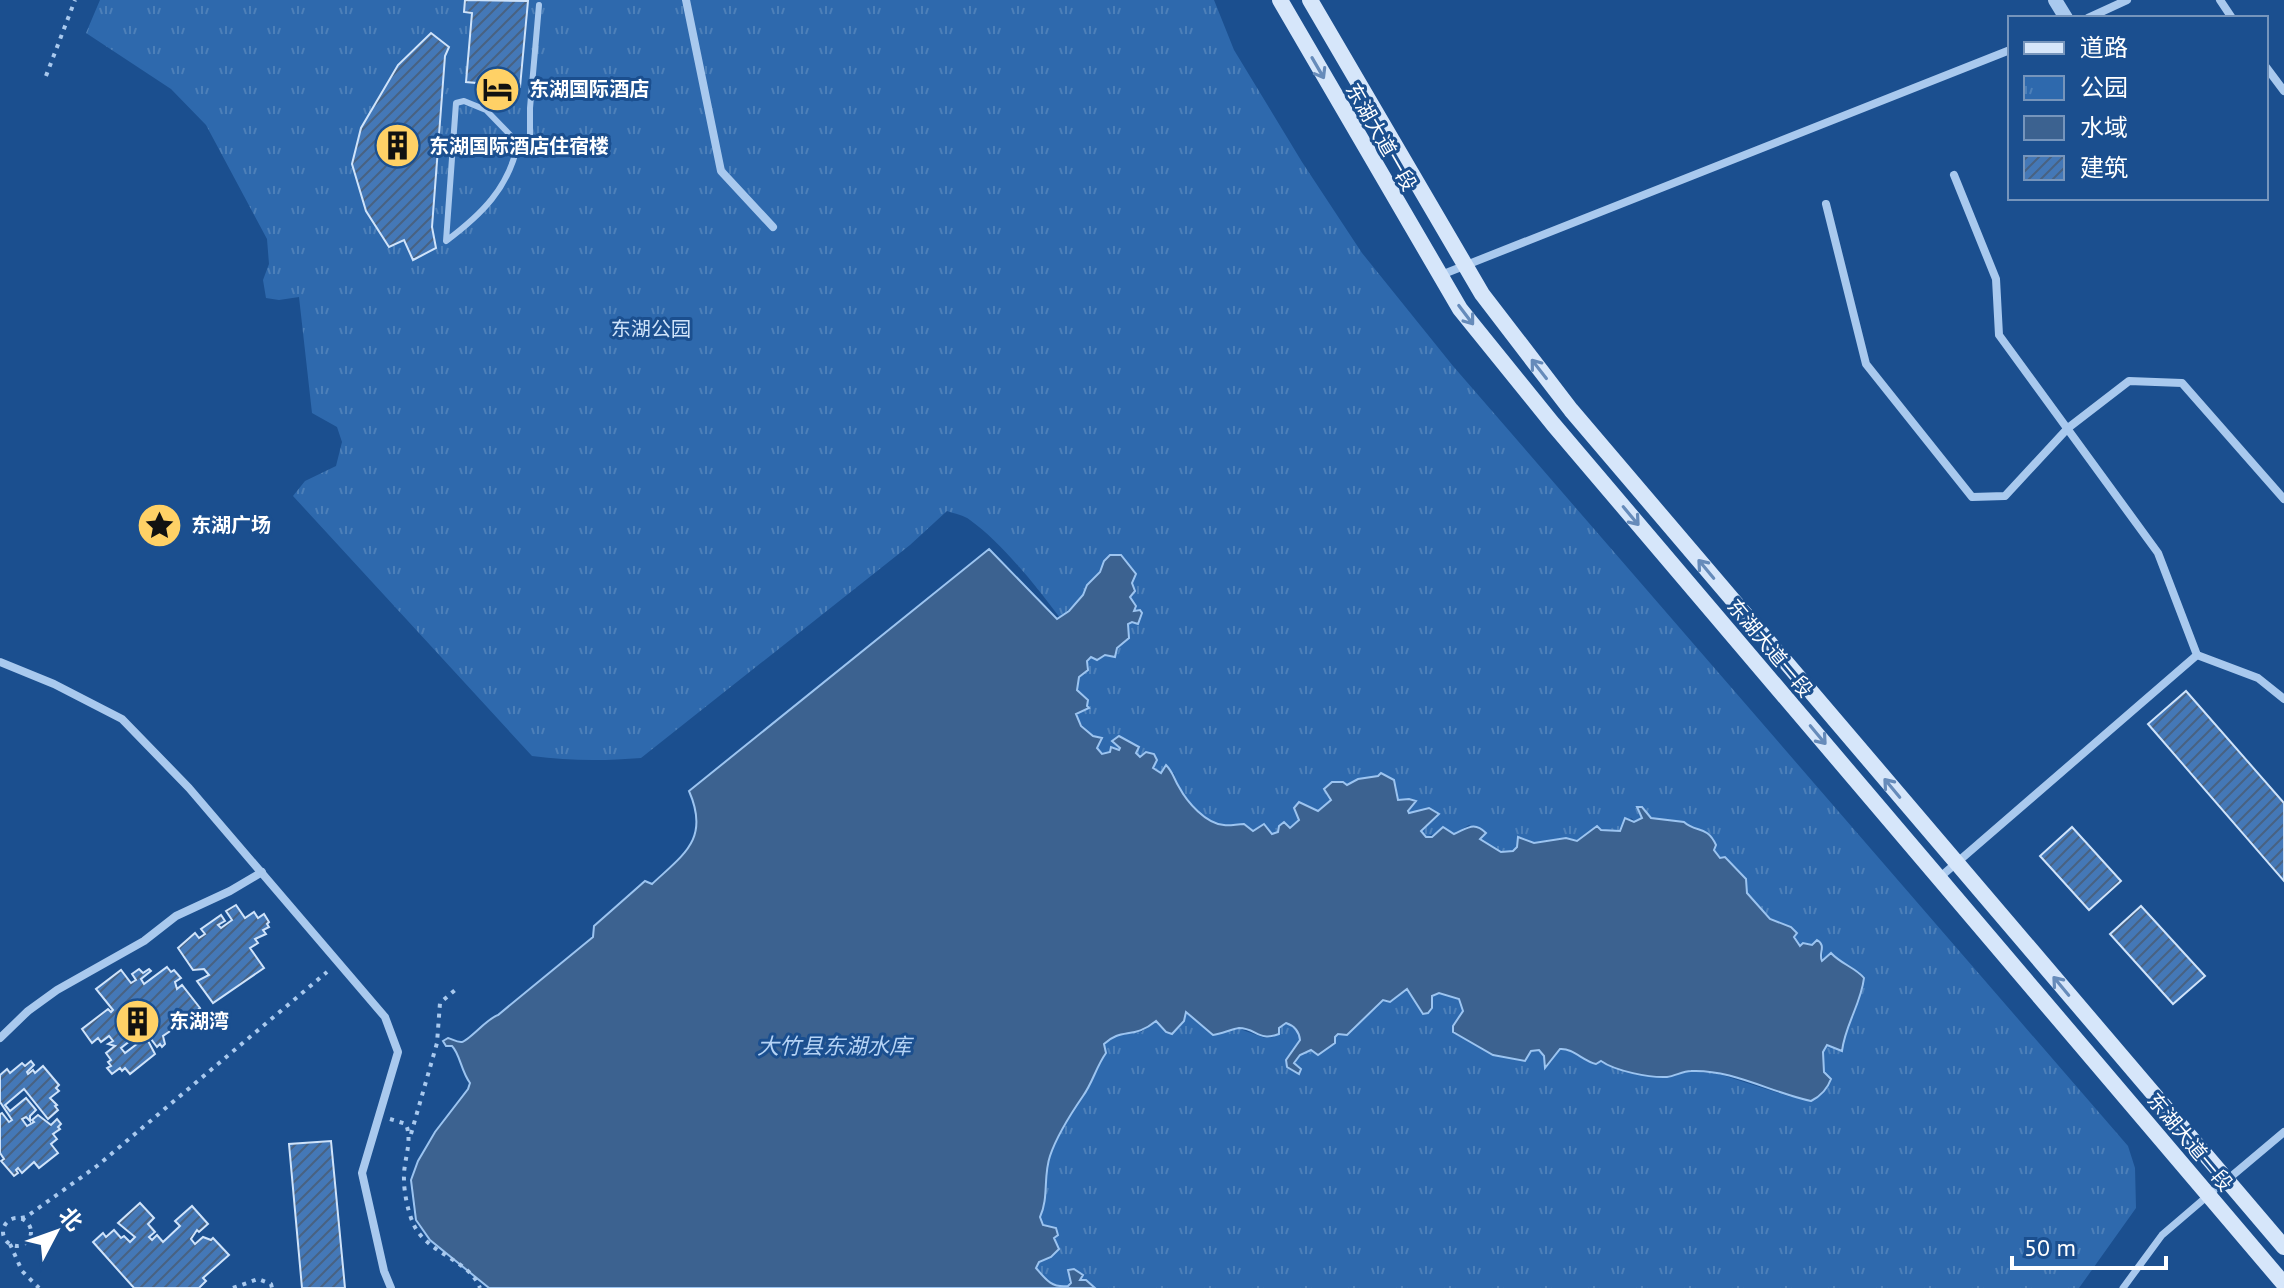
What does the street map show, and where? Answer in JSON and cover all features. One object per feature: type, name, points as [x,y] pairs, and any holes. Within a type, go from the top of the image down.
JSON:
[{"type":"main road","name":"东湖大道一段","points":[[1280,0],[1460,309],[1553,424],[2284,1284]]},
{"type":"main road","name":"东湖大道一段","points":[[1310,0],[1482,294],[1571,410],[2284,1247]]},
{"type":"street","points":[[686,0],[721,171],[773,227]]},
{"type":"street","points":[[2092,16],[2127,0]]},
{"type":"street","points":[[1441,275],[2008,51]]},
{"type":"street","points":[[2268,70],[2284,91]]},
{"type":"street","points":[[1954,175],[1996,279],[1999,335],[2158,553],[2197,655],[2258,678],[2284,699]]},
{"type":"street","points":[[1826,204],[1866,364],[1972,497],[2005,496],[2068,428],[2129,381],[2182,383],[2284,499]]},
{"type":"street","points":[[2274,488],[2284,479]]},
{"type":"street","points":[[1939,878],[2197,655]]},
{"type":"street","points":[[0,662],[54,684],[122,719],[189,788],[385,1017],[398,1052],[362,1173],[384,1271],[391,1288]]},
{"type":"street","points":[[0,1038],[28,1011],[57,990],[144,941],[176,916],[262,872]]},
{"type":"street","points":[[2123,1288],[2162,1235],[2284,1132]]},
{"type":"lane","points":[[530,142],[539,5]]},
{"type":"lane","points":[[464,101],[478,105],[518,143],[513,166],[498,192],[480,214],[446,241],[456,103],[464,101]]},
{"type":"path","points":[[46,76],[75,0]]},
{"type":"path","points":[[21,1218],[97,1166],[338,963]]},
{"type":"path","points":[[455,990],[440,1003],[437,1043],[411,1137],[404,1180],[412,1222],[426,1242],[470,1273],[480,1288]]},
{"type":"path","points":[[380,1114],[406,1124],[411,1137]]},
{"type":"path","points":[[10,1244],[17,1246],[29,1240],[31,1227],[21,1218],[14,1217],[4,1226],[5,1239],[22,1271],[38,1288]]},
{"type":"path","points":[[233,1288],[258,1279],[271,1284],[272,1288]]},
{"type":"green space","name":"东湖公园","points":[[100,0],[1214,0],[1234,50],[1362,253],[1453,366],[2128,1146],[2135,1168],[2136,1208],[2079,1288],[1095,1288],[1079,1280],[1083,1275],[1074,1269],[1068,1286],[1049,1282],[1036,1267],[1038,1262],[1048,1258],[1057,1245],[1054,1238],[1058,1235],[1056,1228],[1043,1225],[1040,1217],[1044,1208],[1045,1174],[1051,1152],[1074,1106],[1092,1080],[1096,1064],[1102,1058],[1104,1044],[1116,1034],[1141,1032],[1156,1021],[1166,1032],[1177,1030],[1185,1019],[1186,1011],[1213,1035],[1237,1028],[1265,1038],[1274,1037],[1279,1028],[1287,1023],[1299,1033],[1300,1040],[1289,1055],[1296,1067],[1296,1059],[1307,1050],[1349,1031],[1383,1000],[1390,1002],[1407,989],[1459,999],[1463,1011],[1453,1032],[1493,1055],[1525,1061],[1530,1052],[1539,1049],[1545,1060],[1551,1062],[1560,1049],[1565,1049],[1621,1070],[1666,1077],[1691,1071],[1719,1074],[1791,1097],[1828,1087],[1831,1080],[1824,1072],[1823,1052],[1826,1045],[1842,1050],[1857,1006],[1860,972],[1846,967],[1831,954],[1822,961],[1823,950],[1813,945],[1800,946],[1794,937],[1797,933],[1770,919],[1747,893],[1746,879],[1725,857],[1720,858],[1698,828],[1684,822],[1651,818],[1637,808],[1642,818],[1636,822],[1631,818],[1620,831],[1601,830],[1577,841],[1534,843],[1518,837],[1517,847],[1513,851],[1501,852],[1480,839],[1486,834],[1469,825],[1454,834],[1439,832],[1426,837],[1421,831],[1437,817],[1428,808],[1409,813],[1407,811],[1415,803],[1398,801],[1396,785],[1383,774],[1346,785],[1335,782],[1324,789],[1331,800],[1318,812],[1294,808],[1299,820],[1290,828],[1283,822],[1278,832],[1272,835],[1264,825],[1253,831],[1244,824],[1215,823],[1192,805],[1174,773],[1158,774],[1153,768],[1156,762],[1140,757],[1119,736],[1113,741],[1120,749],[1106,754],[1098,751],[1102,740],[1086,729],[1076,714],[1088,709],[1085,697],[1077,690],[1079,677],[1089,667],[1087,661],[1090,657],[1098,660],[1117,652],[1117,648],[1129,638],[1128,624],[1138,624],[1141,615],[1134,611],[1136,606],[1130,597],[1135,591],[1132,583],[1136,573],[1121,555],[1114,555],[1087,585],[1083,595],[1060,618],[994,540],[968,518],[947,511],[910,545],[641,758],[586,760],[532,756],[293,496],[305,481],[336,466],[342,442],[337,427],[312,413],[299,297],[266,298],[263,280],[269,264],[267,239],[206,125],[171,89],[86,33]]},
{"type":"water","name":"大竹县东湖水库","points":[[989,549],[1057,619],[1083,595],[1110,555],[1121,555],[1136,574],[1132,583],[1135,591],[1130,597],[1136,606],[1134,611],[1140,610],[1142,613],[1138,624],[1128,624],[1129,638],[1117,648],[1115,657],[1105,655],[1097,660],[1091,657],[1087,661],[1088,670],[1079,677],[1077,690],[1088,700],[1089,708],[1076,714],[1081,726],[1093,736],[1102,738],[1097,748],[1102,754],[1110,752],[1111,747],[1119,750],[1112,741],[1119,736],[1139,747],[1136,753],[1140,757],[1146,752],[1154,754],[1157,760],[1153,768],[1161,773],[1166,765],[1192,805],[1217,824],[1244,824],[1253,831],[1264,824],[1272,834],[1278,832],[1284,822],[1290,828],[1299,820],[1294,808],[1299,802],[1318,811],[1331,800],[1324,789],[1332,782],[1347,785],[1381,773],[1394,780],[1398,800],[1416,801],[1409,813],[1429,808],[1439,814],[1421,831],[1426,837],[1432,837],[1443,827],[1454,834],[1474,826],[1486,833],[1480,839],[1501,852],[1513,851],[1517,847],[1518,837],[1534,843],[1566,838],[1577,841],[1597,826],[1601,830],[1620,831],[1625,818],[1634,822],[1642,818],[1637,807],[1642,807],[1651,818],[1684,822],[1705,832],[1713,839],[1716,845],[1714,850],[1720,858],[1725,857],[1746,879],[1747,893],[1770,919],[1791,927],[1797,933],[1794,937],[1800,946],[1803,943],[1812,945],[1817,940],[1820,942],[1822,961],[1831,953],[1864,978],[1842,1051],[1827,1045],[1823,1052],[1824,1072],[1831,1079],[1828,1086],[1811,1101],[1706,1071],[1660,1077],[1633,1073],[1601,1061],[1596,1064],[1565,1049],[1560,1049],[1545,1068],[1544,1056],[1539,1050],[1531,1051],[1525,1061],[1493,1055],[1453,1032],[1453,1026],[1463,1011],[1459,999],[1439,993],[1432,996],[1432,1008],[1423,1014],[1407,989],[1390,1002],[1383,1000],[1347,1035],[1338,1034],[1335,1043],[1318,1055],[1311,1050],[1300,1055],[1294,1063],[1301,1069],[1299,1074],[1287,1067],[1286,1060],[1300,1040],[1298,1031],[1292,1026],[1286,1023],[1279,1028],[1279,1034],[1272,1036],[1239,1028],[1213,1035],[1186,1012],[1184,1021],[1172,1034],[1156,1021],[1141,1030],[1116,1036],[1104,1044],[1106,1053],[1050,1156],[1040,1217],[1043,1225],[1056,1228],[1058,1235],[1054,1238],[1059,1249],[1039,1262],[1036,1268],[1058,1286],[1071,1283],[1068,1270],[1074,1269],[1083,1275],[1080,1280],[1086,1280],[1095,1288],[489,1288],[430,1240],[416,1220],[411,1180],[418,1161],[470,1083],[455,1049],[446,1046],[443,1041],[448,1038],[461,1042],[468,1038],[593,937],[594,926],[645,881],[652,884],[683,854],[695,834],[697,822],[689,791]]},
{"type":"building","points":[[465,0],[528,1],[520,87],[466,82],[472,13],[464,12]]},
{"type":"building","name":"东湖国际酒店住宿楼","points":[[431,33],[449,47],[445,56],[432,227],[436,248],[413,260],[404,240],[389,247],[366,211],[352,164],[361,128],[398,65]]},
{"type":"building","points":[[2186,691],[2284,803],[2284,881],[2148,724]]},
{"type":"building","points":[[2072,827],[2121,881],[2089,910],[2040,856]]},
{"type":"building","name":"东湖湾","points":[[236,905],[245,918],[254,912],[258,918],[264,914],[269,922],[269,927],[263,930],[266,934],[255,939],[258,943],[250,948],[264,968],[213,1003],[197,981],[209,975],[204,969],[193,970],[178,948],[195,933],[199,938],[205,934],[201,929],[221,915],[225,921],[218,925],[221,928],[232,920],[226,911]]},
{"type":"building","points":[[2141,906],[2205,976],[2173,1004],[2110,934]]},
{"type":"building","name":"东湖湾","points":[[167,967],[181,978],[175,982],[177,989],[182,985],[200,1008],[193,1014],[195,1018],[171,1027],[173,1029],[163,1036],[165,1044],[162,1047],[160,1044],[157,1047],[148,1035],[141,1037],[139,1034],[121,1048],[125,1053],[146,1037],[155,1054],[130,1074],[125,1068],[122,1071],[120,1068],[112,1074],[107,1068],[111,1066],[108,1062],[111,1060],[106,1053],[115,1046],[108,1044],[113,1041],[109,1036],[101,1042],[98,1038],[92,1043],[82,1029],[108,1009],[113,1010],[96,989],[121,970],[131,983],[136,980],[132,974],[139,969],[143,973],[149,969],[151,971],[141,979],[144,984]]},
{"type":"building","points":[[31,1061],[34,1065],[28,1074],[33,1070],[35,1073],[43,1066],[59,1085],[56,1088],[59,1091],[50,1098],[58,1110],[48,1119],[24,1089],[5,1105],[10,1111],[26,1098],[36,1110],[30,1121],[26,1117],[22,1119],[27,1126],[38,1115],[51,1125],[57,1119],[60,1129],[53,1134],[57,1139],[51,1144],[58,1153],[39,1168],[34,1162],[22,1173],[18,1168],[14,1176],[1,1161],[4,1159],[0,1153],[0,1114],[9,1122],[12,1120],[0,1102],[0,1075],[7,1069],[10,1073],[22,1063],[25,1066]]},
{"type":"building","points":[[331,1141],[345,1288],[302,1288],[289,1144]]},
{"type":"building","points":[[140,1203],[154,1218],[148,1224],[155,1232],[149,1237],[152,1240],[157,1235],[163,1242],[180,1226],[175,1221],[192,1206],[208,1224],[199,1232],[197,1230],[191,1239],[195,1244],[203,1237],[213,1238],[229,1255],[203,1278],[206,1281],[199,1288],[134,1288],[93,1242],[103,1233],[106,1237],[114,1230],[130,1242],[135,1237],[118,1223]]},
{"type":"place","name":"东湖国际酒店","points":[[498,89]]},
{"type":"place","name":"东湖国际酒店住宿楼","points":[[398,146]]},
{"type":"place","name":"东湖广场","points":[[160,525]]},
{"type":"place","name":"东湖湾","points":[[138,1021]]}]
